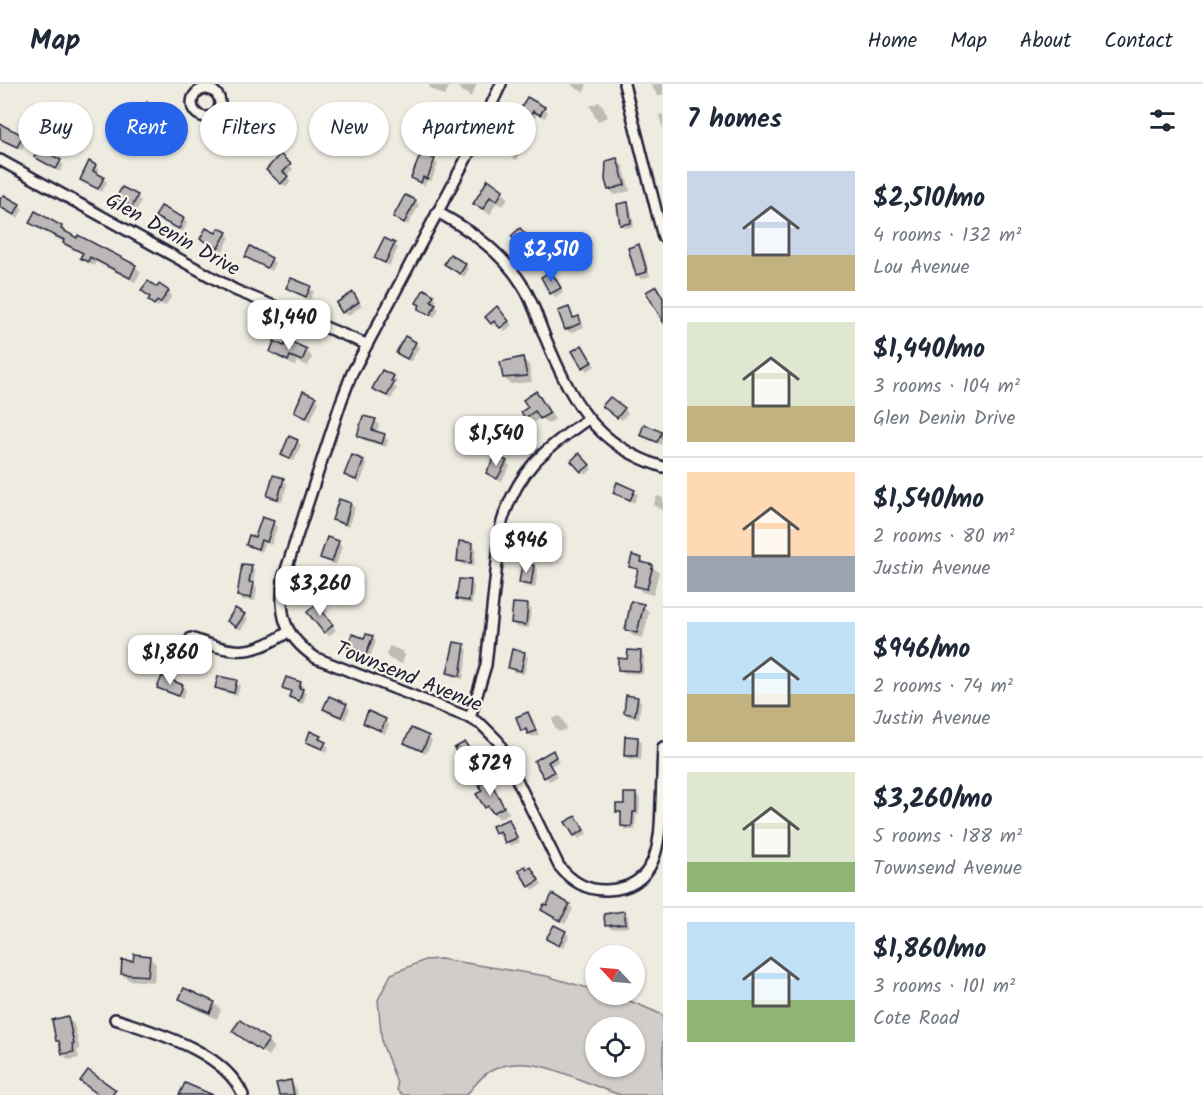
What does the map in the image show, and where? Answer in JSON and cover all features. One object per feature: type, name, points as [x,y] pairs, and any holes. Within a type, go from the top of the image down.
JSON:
[{"type":"street","points":[[190,638],[222,650],[244,651],[259,648],[288,632],[282,613],[283,579],[341,402],[366,344],[467,157],[501,84]]},
{"type":"street","points":[[624,84],[663,237]]},
{"type":"street","name":"Glen Denin Drive","points":[[0,160],[235,290],[366,344]]},
{"type":"street","points":[[437,212],[468,229],[486,243],[516,276],[528,295],[573,399],[588,419],[628,452],[663,467]]},
{"type":"street","points":[[470,718],[486,665],[501,525],[507,504],[518,484],[538,457],[555,441],[588,419]]},
{"type":"street","name":"Townsend Avenue","points":[[288,632],[304,650],[316,658],[482,724],[498,741],[559,866],[572,879],[596,890],[614,889],[631,883],[646,872],[655,857],[660,839],[663,747]]},
{"type":"street","points":[[115,1019],[184,1044],[199,1052],[229,1074],[238,1084],[243,1095]]},
{"type":"shaded area","points":[[441,959],[546,976],[585,987],[585,1005],[640,1005],[663,1015],[663,1095],[621,1095],[556,1070],[522,1064],[505,1065],[489,1072],[466,1095],[403,1095],[397,1090],[397,1083],[382,1043],[378,1000],[391,974],[425,960]]},
{"type":"building","points":[[527,97],[536,102],[524,102]]},
{"type":"building","points":[[536,102],[545,107],[540,115],[536,113]]},
{"type":"building","points":[[0,124],[18,133],[17,147],[0,139]]},
{"type":"building","points":[[54,156],[61,160],[56,169],[34,157]]},
{"type":"building","points":[[278,156],[282,156],[291,164],[283,172],[288,176],[281,184],[266,170]]},
{"type":"building","points":[[420,156],[435,159],[427,179],[423,177],[421,183],[411,178]]},
{"type":"building","points":[[617,158],[625,185],[608,190],[605,180],[606,161]]},
{"type":"building","points":[[89,161],[96,165],[93,171],[104,177],[98,189],[80,180]]},
{"type":"building","points":[[488,179],[503,190],[497,201],[490,197],[483,209],[473,204]]},
{"type":"building","points":[[122,187],[138,195],[132,207],[116,198]]},
{"type":"building","points":[[4,195],[20,204],[14,215],[0,207],[0,197]]},
{"type":"building","points":[[405,195],[416,200],[404,223],[393,217]]},
{"type":"building","points":[[628,202],[631,223],[620,225],[617,204]]},
{"type":"building","points":[[161,206],[184,218],[179,229],[155,217]]},
{"type":"building","points":[[35,211],[62,226],[61,229],[77,238],[78,235],[136,265],[130,278],[90,257],[88,262],[80,258],[83,253],[63,243],[64,240],[29,223]]},
{"type":"building","points":[[206,228],[216,233],[219,228],[227,232],[218,248],[200,239]]},
{"type":"building","points":[[520,228],[533,242],[524,250],[511,236]]},
{"type":"building","points":[[384,238],[395,243],[385,263],[374,258]]},
{"type":"building","points":[[639,244],[647,272],[636,275],[628,248]]},
{"type":"building","points":[[250,246],[272,258],[267,268],[245,257]]},
{"type":"building","points":[[450,254],[466,264],[460,274],[444,264]]},
{"type":"building","points":[[551,271],[561,288],[550,294],[541,277]]},
{"type":"building","points":[[291,278],[311,286],[306,297],[286,288]]},
{"type":"building","points":[[148,281],[157,287],[159,284],[169,291],[160,303],[157,301],[154,305],[148,300],[150,297],[141,290]]},
{"type":"building","points":[[656,286],[663,298],[663,322],[646,292]]},
{"type":"building","points":[[424,289],[434,295],[431,301],[436,304],[430,315],[418,309],[420,305],[416,303]]},
{"type":"building","points":[[353,292],[359,302],[342,313],[336,303]]},
{"type":"building","points":[[497,306],[509,321],[500,328],[494,321],[491,324],[485,317]]},
{"type":"building","points":[[569,307],[573,318],[579,316],[581,323],[565,330],[558,311]]},
{"type":"building","points":[[405,336],[416,342],[407,359],[396,353]]},
{"type":"building","points":[[287,340],[307,349],[302,361],[290,356],[288,361],[270,352],[274,341],[284,346]]},
{"type":"building","points":[[582,345],[592,362],[582,368],[572,351]]},
{"type":"building","points":[[523,357],[527,376],[503,378],[500,362]]},
{"type":"building","points":[[382,370],[394,376],[391,381],[394,383],[387,396],[372,389]]},
{"type":"building","points":[[303,391],[316,397],[306,418],[294,412]]},
{"type":"building","points":[[536,391],[550,413],[540,419],[535,411],[525,418],[521,412],[528,407],[523,400]]},
{"type":"building","points":[[610,397],[625,408],[617,418],[602,406]]},
{"type":"building","points":[[363,416],[376,419],[372,430],[385,434],[382,444],[357,436]]},
{"type":"building","points":[[644,424],[662,432],[657,442],[640,435]]},
{"type":"building","points":[[289,436],[298,440],[290,459],[281,455]]},
{"type":"building","points":[[579,453],[590,465],[581,472],[571,461]]},
{"type":"building","points":[[352,455],[364,460],[356,480],[344,475]]},
{"type":"building","points":[[496,455],[507,461],[497,479],[486,473]]},
{"type":"building","points":[[273,475],[284,478],[278,499],[267,496]]},
{"type":"building","points":[[617,482],[635,490],[630,500],[613,493]]},
{"type":"building","points":[[339,499],[351,503],[345,524],[332,520]]},
{"type":"building","points":[[262,517],[274,521],[267,542],[261,540],[258,549],[246,545],[249,535],[255,537]]},
{"type":"building","points":[[327,537],[339,541],[332,562],[320,558]]},
{"type":"building","points":[[459,541],[473,543],[471,563],[457,561]]},
{"type":"building","points":[[632,555],[642,558],[641,562],[653,565],[647,589],[634,586],[638,569],[629,567]]},
{"type":"building","points":[[522,563],[534,565],[531,585],[519,583]]},
{"type":"building","points":[[242,564],[252,565],[249,582],[254,583],[251,598],[237,596]]},
{"type":"building","points":[[459,579],[471,580],[469,601],[456,599]]},
{"type":"building","points":[[321,601],[326,606],[321,610],[333,625],[324,633],[307,612]]},
{"type":"building","points":[[631,601],[644,604],[637,633],[625,630]]},
{"type":"building","points":[[513,603],[528,604],[526,625],[511,623]]},
{"type":"building","points":[[235,608],[245,614],[236,627],[227,621]]},
{"type":"building","points":[[352,634],[364,638],[366,634],[373,636],[365,657],[358,655],[360,651],[347,647]]},
{"type":"building","points":[[454,642],[465,644],[460,676],[447,673]]},
{"type":"building","points":[[512,649],[525,652],[521,671],[508,668]]},
{"type":"building","points":[[628,650],[641,651],[640,671],[618,670],[618,658],[627,659]]},
{"type":"building","points":[[162,676],[183,685],[179,696],[157,688]]},
{"type":"building","points":[[218,676],[237,680],[234,693],[215,688]]},
{"type":"building","points":[[286,677],[301,682],[299,688],[303,689],[299,701],[289,697],[291,691],[282,688]]},
{"type":"building","points":[[626,695],[638,697],[635,715],[624,713]]},
{"type":"building","points":[[329,696],[347,704],[341,717],[323,709]]},
{"type":"building","points":[[368,711],[386,719],[381,731],[363,723]]},
{"type":"building","points":[[528,712],[536,731],[528,734],[526,729],[521,731],[516,717]]},
{"type":"building","points":[[411,728],[429,736],[422,751],[404,743]]},
{"type":"building","points":[[310,731],[321,736],[319,739],[326,742],[322,749],[306,742]]},
{"type":"building","points":[[625,736],[638,737],[637,756],[624,756]]},
{"type":"building","points":[[465,742],[479,766],[469,772],[454,748]]},
{"type":"building","points":[[553,750],[556,757],[548,762],[554,772],[544,778],[534,761]]},
{"type":"building","points":[[489,779],[504,807],[493,813],[488,806],[485,808],[476,794],[482,791],[479,785]]},
{"type":"building","points":[[624,793],[636,793],[636,812],[633,812],[632,827],[621,826],[621,812],[616,812],[616,804],[624,804]]},
{"type":"building","points":[[576,816],[584,830],[574,836],[565,822]]},
{"type":"building","points":[[509,819],[517,838],[505,843],[500,831],[495,833],[492,826]]},
{"type":"building","points":[[525,866],[527,869],[531,867],[539,880],[529,887],[518,870]]},
{"type":"building","points":[[552,894],[570,904],[560,921],[541,910],[544,904],[547,905]]},
{"type":"building","points":[[624,911],[626,924],[605,926],[604,914]]},
{"type":"building","points":[[554,925],[566,931],[559,946],[546,939]]},
{"type":"building","points":[[134,954],[150,956],[148,976],[121,974],[122,960],[133,961]]},
{"type":"building","points":[[184,988],[215,1002],[210,1013],[179,999]]},
{"type":"building","points":[[68,1016],[74,1052],[62,1054],[59,1041],[56,1041],[52,1020]]},
{"type":"building","points":[[240,1020],[269,1040],[261,1051],[232,1031]]},
{"type":"building","points":[[88,1070],[116,1090],[112,1095],[99,1095],[80,1081]]},
{"type":"building","points":[[291,1080],[294,1095],[279,1095],[276,1083]]},
{"type":"building","points":[[185,1083],[213,1095],[179,1095]]}]
